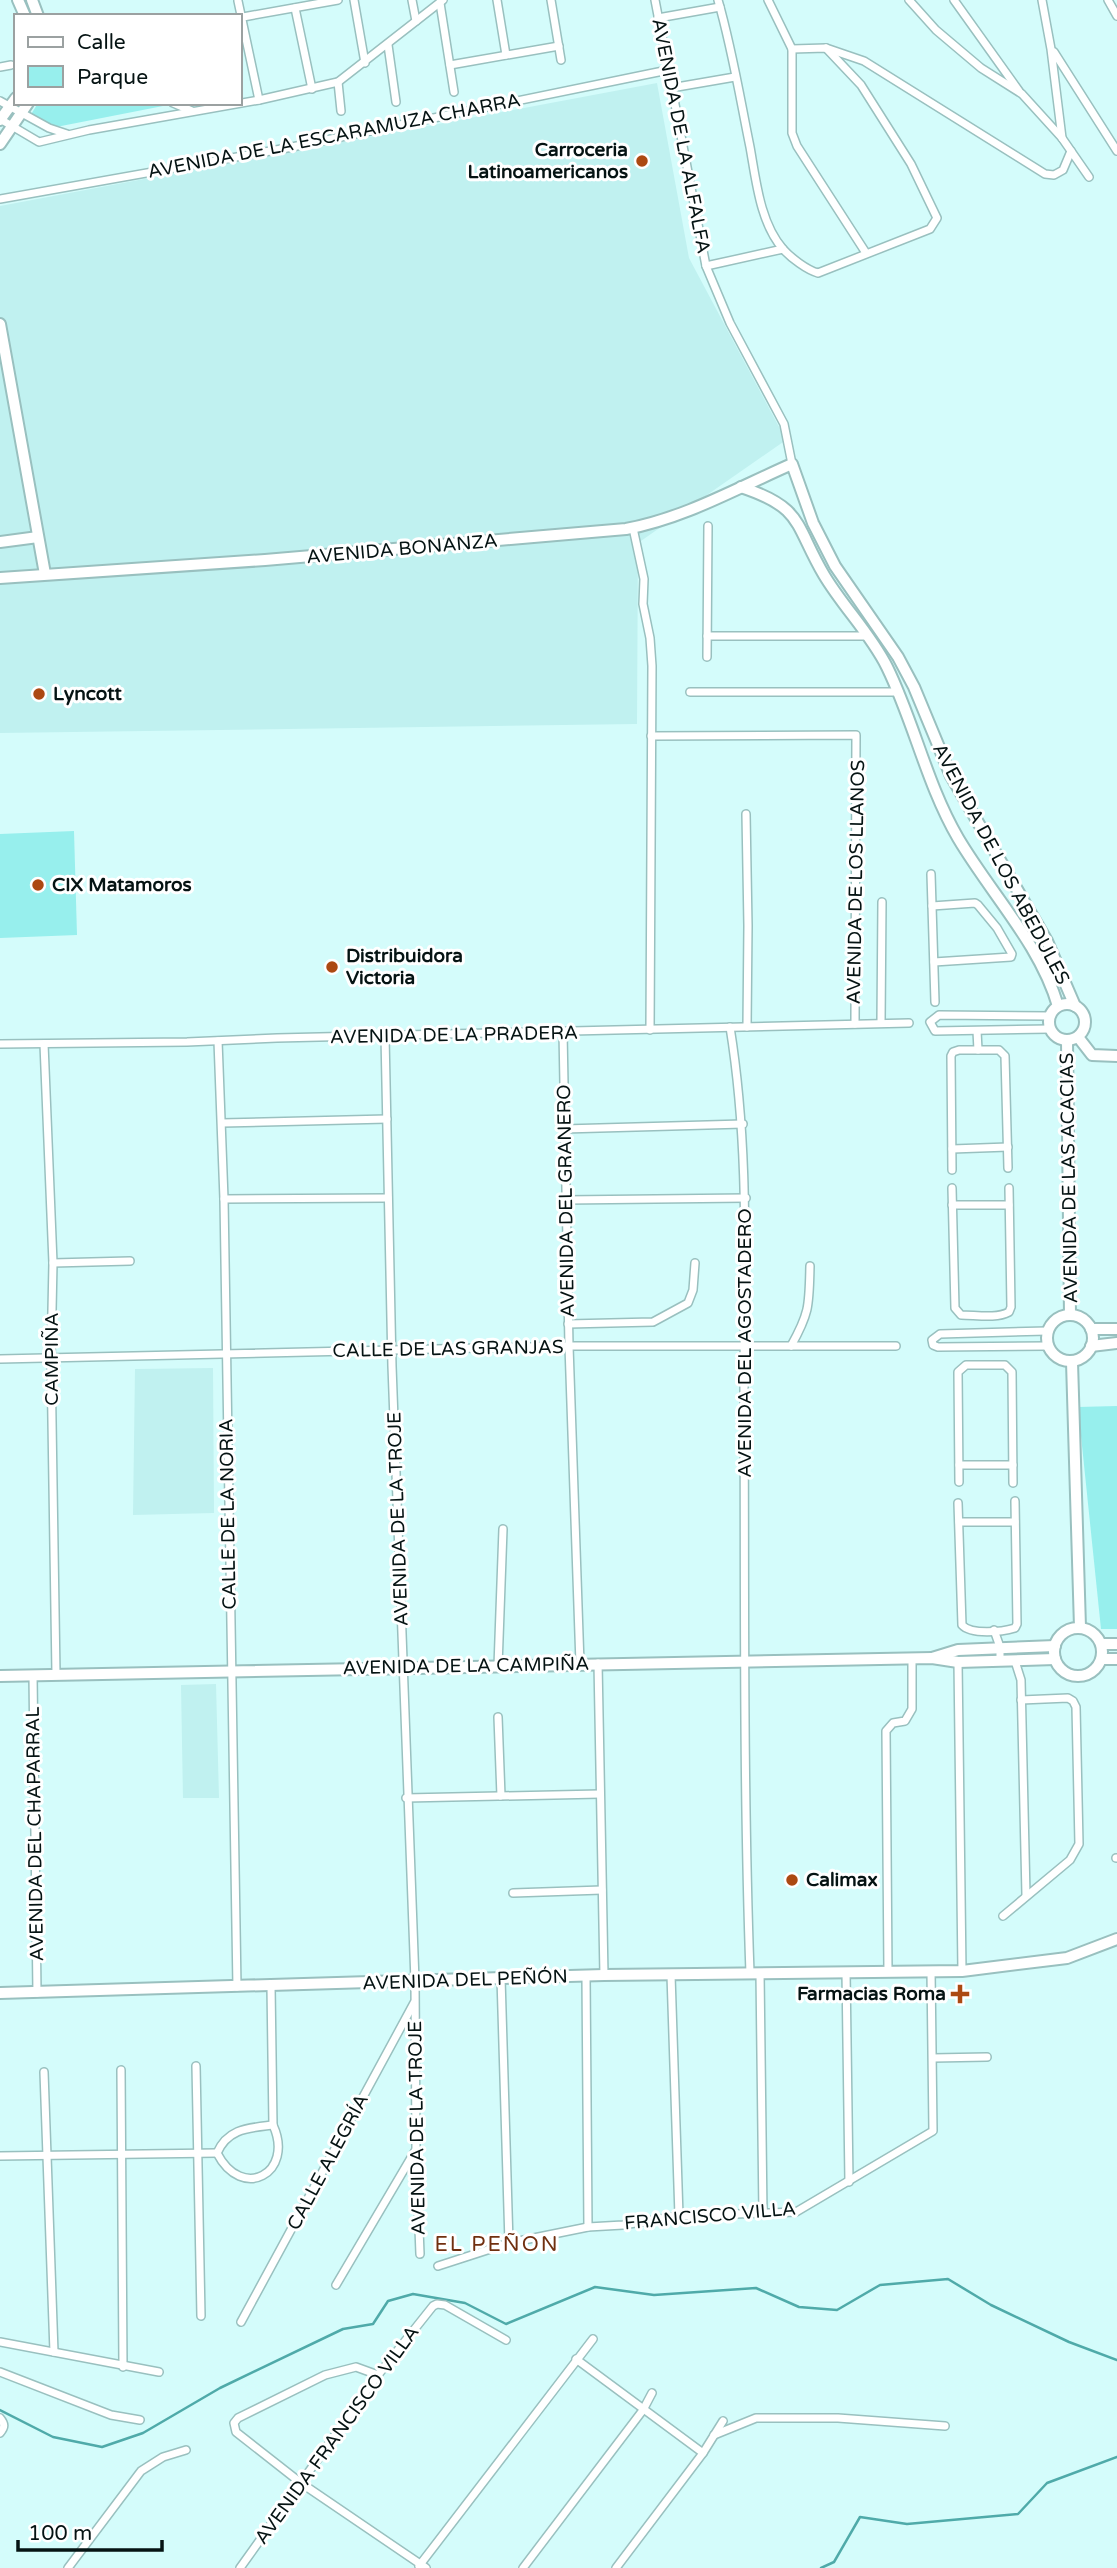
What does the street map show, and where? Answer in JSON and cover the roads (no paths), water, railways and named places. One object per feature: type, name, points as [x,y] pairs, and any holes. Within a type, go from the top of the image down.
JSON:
[{"type":"street","points":[[243,17],[338,0]]},
{"type":"street","points":[[354,0],[365,63]]},
{"type":"street","points":[[412,0],[416,21]]},
{"type":"street","points":[[497,0],[506,55]]},
{"type":"street","points":[[551,0],[561,60]]},
{"type":"street","name":"AVENIDA DE LA ALFALFA","points":[[656,0],[657,18],[706,266],[730,323],[783,424],[792,464]]},
{"type":"street","points":[[768,0],[792,49],[792,133],[797,146],[866,253]]},
{"type":"street","points":[[909,0],[936,30],[981,68],[1021,94]]},
{"type":"street","points":[[954,0],[1021,94],[1062,138],[1089,177]]},
{"type":"street","points":[[1042,0],[1062,138]]},
{"type":"street","points":[[1108,0],[1117,16]]},
{"type":"street","points":[[238,1],[260,100]]},
{"type":"street","points":[[242,103],[338,82],[441,2],[454,92]]},
{"type":"street","points":[[657,18],[719,4],[760,197],[769,225],[783,249],[811,271],[818,273],[930,229],[937,218],[911,164],[861,85],[826,48]]},
{"type":"street","points":[[295,8],[312,89]]},
{"type":"street","points":[[388,45],[396,102]]},
{"type":"street","points":[[450,65],[559,46]]},
{"type":"street","points":[[792,49],[826,48],[852,55],[882,71],[963,125],[1045,174],[1054,175],[1063,170],[1071,151]]},
{"type":"street","points":[[1051,49],[1117,151]]},
{"type":"street","points":[[0,67],[11,65]]},
{"type":"street","name":"AVENIDA DE LA ESCARAMUZA CHARRA","points":[[0,200],[287,148],[668,70]]},
{"type":"street","points":[[671,89],[735,77]]},
{"type":"street","points":[[338,82],[341,111]]},
{"type":"street","points":[[9,102],[0,119],[39,142],[68,134],[230,105]]},
{"type":"street","points":[[178,105],[193,111]]},
{"type":"street","points":[[0,144],[25,108],[49,128],[68,134]]},
{"type":"street","points":[[706,266],[783,249]]},
{"type":"street","points":[[0,324],[46,574]]},
{"type":"street","name":"AVENIDA BONANZA","points":[[0,578],[265,560],[633,528],[657,523],[702,506],[792,464]]},
{"type":"street","name":"AVENIDA DE LOS ABEDULES","points":[[792,464],[813,523],[835,566],[905,669],[947,769],[980,830],[1047,941],[1075,1006]]},
{"type":"street","name":"AVENIDA DE LOS ABEDULES","points":[[741,486],[770,497],[789,510],[799,524],[824,576],[885,663],[953,828],[1031,947],[1053,988],[1058,1006]]},
{"type":"street","points":[[707,657],[708,526]]},
{"type":"street","points":[[633,528],[650,638],[650,1030]]},
{"type":"street","points":[[0,542],[38,537]]},
{"type":"street","points":[[842,602],[852,594]]},
{"type":"street","points":[[707,636],[868,636]]},
{"type":"street","points":[[690,692],[899,692]]},
{"type":"street","name":"AVENIDA DE LOS LLANOS","points":[[651,737],[856,735],[855,1024]]},
{"type":"street","points":[[746,814],[747,1027]]},
{"type":"street","points":[[953,828],[961,821],[973,817]]},
{"type":"street","points":[[960,841],[971,838],[980,830]]},
{"type":"street","points":[[931,874],[935,1002]]},
{"type":"street","points":[[881,1023],[882,902]]},
{"type":"street","points":[[932,906],[975,903],[997,928],[1012,951],[1011,957],[934,962]]},
{"type":"street","points":[[997,928],[1012,919]]},
{"type":"street","points":[[1058,1006],[1075,1006],[1083,1013],[1085,1023],[1078,1037],[1067,1041],[1057,1037],[1050,1029],[1050,1016],[1058,1006]]},
{"type":"street","points":[[1050,1016],[939,1016],[930,1023],[935,1031],[1050,1029]]},
{"type":"street","name":"AVENIDA DE LA PRADERA","points":[[0,1044],[909,1023]]},
{"type":"street","name":"AVENIDA DEL AGOSTADERO","points":[[730,1027],[740,1085],[746,1198],[745,1660]]},
{"type":"street","points":[[977,1031],[978,1050]]},
{"type":"street","name":"AVENIDA DEL GRANERO","points":[[563,1032],[568,1324],[580,1664]]},
{"type":"street","name":"AVENIDA DE LA TROJE","points":[[385,1036],[392,1350],[415,1981],[415,2151],[420,2254]]},
{"type":"street","points":[[1078,1037],[1092,1055],[1117,1055]]},
{"type":"street","name":"CALLE DE LA NORIA","points":[[218,1041],[224,1199],[237,1987]]},
{"type":"street","name":"AVENIDA DE LAS ACACIAS","points":[[1067,1041],[1070,1315]]},
{"type":"street","name":"CAMPIÑA","points":[[44,1044],[53,1263],[51,1358],[56,1674]]},
{"type":"street","points":[[953,1170],[951,1056],[954,1051],[978,1050],[999,1050],[1005,1056],[1008,1168]]},
{"type":"street","points":[[222,1123],[387,1119]]},
{"type":"street","points":[[564,1129],[743,1124]]},
{"type":"street","points":[[952,1149],[1007,1147]]},
{"type":"street","points":[[952,1188],[955,1308],[961,1315],[1004,1315],[1011,1307],[1009,1188]]},
{"type":"street","points":[[224,1199],[388,1198]]},
{"type":"street","points":[[565,1200],[746,1198]]},
{"type":"street","points":[[953,1205],[1009,1205]]},
{"type":"street","points":[[53,1263],[130,1261]]},
{"type":"street","points":[[568,1324],[653,1322],[688,1303],[693,1290],[695,1263]]},
{"type":"street","points":[[790,1346],[806,1318],[810,1266]]},
{"type":"street","points":[[980,1315],[981,1333]]},
{"type":"street","points":[[1070,1315],[1085,1321],[1091,1329],[1091,1346],[1084,1357],[1072,1362],[1057,1358],[1048,1346],[1047,1331],[1056,1319],[1070,1315]]},
{"type":"street","points":[[1091,1329],[1117,1329]]},
{"type":"street","points":[[1047,1331],[940,1334],[933,1338],[932,1343],[938,1347],[1048,1346]]},
{"type":"street","points":[[1091,1346],[1117,1343]]},
{"type":"street","name":"CALLE DE LAS GRANJAS","points":[[0,1359],[569,1346],[896,1346]]},
{"type":"street","points":[[982,1347],[982,1364]]},
{"type":"street","points":[[1072,1362],[1080,1627]]},
{"type":"street","points":[[959,1482],[958,1372],[966,1364],[1005,1364],[1012,1372],[1013,1483]]},
{"type":"street","points":[[959,1465],[1013,1465]]},
{"type":"street","points":[[958,1503],[962,1625],[968,1630],[994,1632],[1015,1628],[1017,1625],[1015,1501]]},
{"type":"street","points":[[959,1522],[1015,1522]]},
{"type":"street","points":[[498,1666],[503,1529]]},
{"type":"street","points":[[1080,1627],[1094,1632],[1102,1644],[1102,1659],[1095,1669],[1078,1676],[1066,1673],[1055,1659],[1055,1646],[1064,1632],[1080,1627]]},
{"type":"street","points":[[1001,1649],[1006,1630]]},
{"type":"street","points":[[994,1632],[1001,1649]]},
{"type":"street","points":[[1102,1644],[1117,1644]]},
{"type":"street","name":"AVENIDA DE LA CAMPIÑA","points":[[0,1676],[745,1660],[932,1658],[958,1662],[1001,1649],[1055,1646]]},
{"type":"street","name":"AVENIDA DE LA CAMPIÑA","points":[[1001,1649],[1020,1660],[1055,1659]]},
{"type":"street","name":"AVENIDA DE LA CAMPIÑA","points":[[932,1658],[946,1652],[975,1656]]},
{"type":"street","points":[[888,1971],[886,1731],[893,1723],[905,1721],[912,1709],[912,1659]]},
{"type":"street","points":[[1102,1659],[1117,1659]]},
{"type":"street","points":[[745,1660],[745,1820],[755,1973],[764,2215]]},
{"type":"street","points":[[1020,1660],[1026,1895]]},
{"type":"street","points":[[958,1662],[961,1971]]},
{"type":"street","points":[[598,1663],[604,1975]]},
{"type":"street","name":"AVENIDA DEL CHAPARRAL","points":[[33,1675],[37,1993]]},
{"type":"street","points":[[1003,1916],[1070,1860],[1079,1844],[1076,1707],[1068,1698],[1021,1700]]},
{"type":"street","points":[[498,1717],[501,1796]]},
{"type":"street","points":[[407,1798],[600,1794]]},
{"type":"street","points":[[513,1892],[602,1890]]},
{"type":"street","name":"AVENIDA DEL PEÑÓN","points":[[0,1993],[604,1975],[961,1971],[1067,1958],[1117,1939]]},
{"type":"street","name":"FRANCISCO VILLA","points":[[438,2266],[509,2243],[588,2227],[623,2225],[679,2216],[796,2212],[849,2182],[933,2131],[931,1971]]},
{"type":"street","points":[[846,1972],[849,2182]]},
{"type":"street","points":[[671,1975],[679,2216]]},
{"type":"street","points":[[586,1976],[588,2227]]},
{"type":"street","points":[[501,1978],[509,2243]]},
{"type":"street","points":[[271,1986],[273,2125],[278,2150],[271,2171],[255,2179],[236,2175],[222,2163],[217,2153],[222,2140],[233,2133],[273,2125]]},
{"type":"street","name":"CALLE ALEGRÍA","points":[[241,2322],[415,2002]]},
{"type":"street","points":[[933,2058],[988,2057]]},
{"type":"street","points":[[196,2066],[201,2316]]},
{"type":"street","points":[[121,2070],[123,2367]]},
{"type":"street","points":[[44,2072],[54,2352]]},
{"type":"street","points":[[336,2284],[415,2151]]},
{"type":"street","points":[[0,2156],[217,2153]]},
{"type":"street","name":"AVENIDA FRANCISCO VILLA","points":[[240,2568],[378,2375],[437,2304],[444,2305],[506,2340]]},
{"type":"street","points":[[378,2375],[356,2367],[325,2375],[238,2418],[234,2423],[236,2432],[301,2483],[422,2567],[593,2339]]},
{"type":"street","points":[[0,2342],[159,2372]]},
{"type":"street","points":[[576,2359],[703,2453]]},
{"type":"street","points":[[0,2372],[111,2415],[140,2420]]},
{"type":"street","points":[[523,2568],[643,2410],[652,2393]]},
{"type":"street","points":[[0,2418],[4,2428],[0,2433]]},
{"type":"street","points":[[714,2435],[756,2418],[838,2418],[945,2426]]},
{"type":"street","points":[[616,2568],[703,2453],[723,2421]]},
{"type":"street","points":[[68,2568],[141,2471],[163,2458],[186,2450]]},
{"type":"waterway","points":[[0,2410],[53,2437],[102,2447],[143,2433],[220,2388],[343,2329],[373,2324],[388,2301],[413,2294],[465,2303],[506,2324],[595,2287],[654,2295],[756,2288],[799,2307],[837,2310],[880,2285],[948,2279],[991,2305],[1069,2342],[1117,2360]]},
{"type":"waterway","points":[[821,2568],[834,2562],[860,2517],[907,2524],[1018,2514],[1047,2483],[1117,2457]]},
{"type":"place","name":"Carroceria Latinoamericanos","points":[[642,161]]},
{"type":"place","name":"Lyncott","points":[[39,694]]},
{"type":"place","name":"CIX Matamoros","points":[[38,885]]},
{"type":"place","name":"Distribuidora Victoria","points":[[332,967]]},
{"type":"place","name":"Calimax","points":[[792,1880]]},
{"type":"place","name":"Farmacias Roma","points":[[960,1994]]},
{"type":"district","name":"EL PEÑON","points":[[497,2244]]}]
